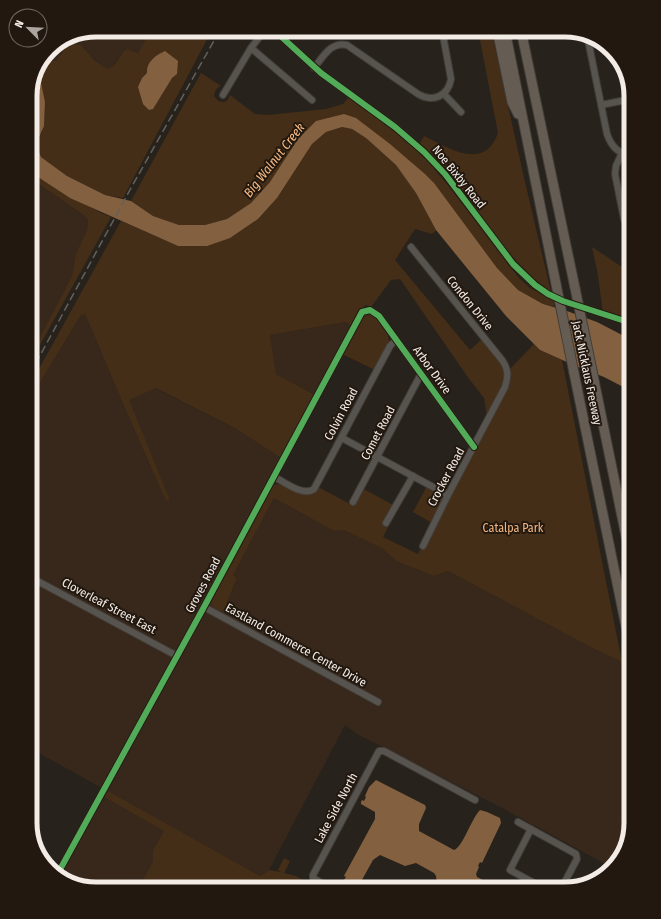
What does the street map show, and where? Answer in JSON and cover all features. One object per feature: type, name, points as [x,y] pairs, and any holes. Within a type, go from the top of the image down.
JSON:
[{"type":"highway","points":[[498,37],[512,102],[524,125]]},
{"type":"highway","name":"Jack Nicklaus Freeway","points":[[506,37],[624,617]]},
{"type":"highway","name":"Jack Nicklaus Freeway","points":[[522,37],[624,527]]},
{"type":"highway","points":[[528,37],[537,105]]},
{"type":"street","points":[[223,95],[251,48],[260,37]]},
{"type":"street","name":"Noe Bixby Road","points":[[281,37],[314,68],[395,127],[424,152],[444,174],[514,264],[535,285],[548,294],[563,301],[624,321]]},
{"type":"street","points":[[314,68],[333,46],[344,44],[351,46],[422,96],[436,98],[444,94],[450,85],[451,79],[443,37]]},
{"type":"street","points":[[588,42],[609,140],[617,150],[622,153],[616,166],[615,174],[624,219]]},
{"type":"street","points":[[251,48],[312,100]]},
{"type":"street","points":[[444,94],[461,112]]},
{"type":"street","points":[[601,105],[624,100]]},
{"type":"street","name":"Condon Drive","points":[[411,247],[502,360],[508,375]]},
{"type":"street","name":"Arbor Drive","points":[[370,310],[379,316],[474,447]]},
{"type":"street","name":"Groves Road","points":[[60,870],[204,607],[360,314],[370,310]]},
{"type":"street","name":"Colvin Road","points":[[274,477],[302,492],[306,493],[314,489],[390,346],[396,340]]},
{"type":"street","name":"Comet Road","points":[[353,502],[421,374]]},
{"type":"street","name":"Crocker Road","points":[[423,546],[505,387],[508,375]]},
{"type":"street","points":[[342,438],[448,495]]},
{"type":"street","points":[[386,523],[413,476]]},
{"type":"street","name":"Cloverleaf Street East","points":[[37,581],[177,656]]},
{"type":"street","name":"Eastland Commerce Center Drive","points":[[204,607],[378,702]]},
{"type":"street","name":"Lake Side North","points":[[320,882],[313,878],[313,873],[381,750],[475,800]]},
{"type":"street","points":[[518,822],[574,852],[578,856],[565,882]]},
{"type":"street","points":[[531,829],[510,870],[532,882]]},
{"type":"shaded area","points":[[147,37],[138,53],[127,49],[111,68],[107,69],[102,67],[81,45],[65,47],[56,61],[49,61],[54,54],[63,47],[73,41],[84,38]]},
{"type":"shaded area","points":[[165,51],[178,61],[177,74],[172,78],[153,109],[149,110],[143,104],[138,87],[142,78],[147,73],[150,62]]},
{"type":"shaded area","points":[[40,77],[45,102],[44,126],[37,142],[37,92]]},
{"type":"shaded area","points":[[344,114],[356,118],[390,144],[434,183],[497,268],[518,290],[543,304],[597,322],[624,336],[624,387],[604,377],[540,350],[506,316],[436,230],[416,193],[396,165],[366,138],[352,129],[342,127],[326,132],[312,144],[277,198],[258,219],[230,238],[207,246],[178,246],[70,198],[38,177],[37,147],[41,157],[67,176],[105,195],[131,201],[153,216],[179,225],[205,225],[227,219],[251,203],[270,182],[298,139],[316,121]]},
{"type":"shaded area","points":[[37,183],[85,216],[88,220],[87,230],[77,254],[72,276],[37,343]]},
{"type":"shaded area","points":[[85,314],[166,501],[170,500],[128,400],[155,388],[233,427],[281,458],[211,598],[227,602],[237,578],[233,575],[274,498],[334,531],[344,530],[383,549],[396,561],[434,576],[448,571],[594,649],[622,662],[624,672],[624,823],[620,846],[607,865],[504,809],[357,734],[345,725],[269,870],[260,876],[37,752],[37,387],[81,315]]},
{"type":"shaded area","points":[[346,322],[351,325],[339,352],[315,395],[276,374],[270,335]]},
{"type":"shaded area","points":[[376,780],[425,805],[426,808],[419,824],[419,831],[454,850],[461,844],[473,820],[480,810],[500,818],[501,823],[482,863],[480,862],[478,866],[479,867],[476,874],[477,877],[487,882],[437,882],[434,873],[416,863],[405,866],[380,855],[373,860],[361,882],[343,882],[346,877],[344,876],[375,819],[375,812],[361,804],[362,800],[364,801],[366,797],[365,796],[369,787]]},
{"type":"shaded area","points":[[99,794],[164,831],[153,850],[153,861],[142,882],[84,881],[66,874],[58,868]]},
{"type":"green space","points":[[147,37],[208,37],[123,198],[105,195],[67,176],[41,157],[37,147],[37,142],[44,126],[45,102],[40,77],[49,61],[56,61],[68,44],[81,45],[99,64],[103,67],[110,68],[127,49],[138,53]],"holes":[[[148,73],[177,74],[172,78],[149,110],[141,99],[142,78]]]},
{"type":"green space","points":[[479,37],[493,37],[551,292],[533,278],[512,256],[443,167],[420,143],[424,136],[455,151],[465,154],[475,154],[484,152],[492,145],[498,133]]},
{"type":"green space","points":[[201,73],[221,86],[217,88],[214,94],[218,101],[227,101],[230,95],[255,114],[268,115],[326,109],[343,104],[349,97],[407,141],[430,164],[520,279],[530,288],[554,301],[554,307],[543,304],[518,290],[497,268],[434,184],[391,146],[344,114],[270,182],[251,203],[227,219],[206,225],[179,225],[153,216],[131,201]]},
{"type":"green space","name":"Catalpa Park","points":[[342,127],[352,129],[366,138],[396,165],[416,193],[436,230],[432,234],[415,229],[395,260],[470,350],[482,339],[510,369],[534,344],[540,350],[562,360],[622,662],[594,649],[448,571],[434,576],[396,561],[383,549],[344,530],[334,531],[274,498],[233,575],[237,578],[227,602],[231,616],[213,607],[210,602],[273,485],[280,484],[302,494],[313,492],[318,487],[352,505],[362,488],[395,506],[386,523],[389,525],[383,537],[418,554],[432,523],[413,512],[427,486],[446,496],[487,417],[484,398],[467,376],[400,279],[391,280],[371,307],[366,305],[360,309],[351,325],[346,322],[270,335],[276,374],[315,395],[281,458],[233,427],[156,388],[129,400],[170,500],[166,501],[85,314],[81,315],[37,387],[37,372],[121,221],[178,246],[258,219],[277,198],[312,144],[326,132]]},
{"type":"green space","points":[[37,176],[101,213],[111,217],[37,350],[37,343],[72,276],[76,254],[87,230],[88,220],[85,216],[37,183]]},
{"type":"green space","points":[[592,247],[624,268],[624,317],[603,312]]},
{"type":"green space","points":[[368,314],[374,315],[388,334],[389,342],[375,370],[342,354],[361,318]]},
{"type":"green space","points":[[108,791],[260,876],[269,870],[281,872],[278,870],[284,858],[290,861],[284,873],[296,876],[307,882],[142,882],[153,861],[153,850],[164,831],[104,797]]},
{"type":"railway","points":[[37,361],[131,188],[216,37]]},
{"type":"cycle path","points":[[282,37],[321,73],[395,127],[424,152],[445,174],[513,264],[535,285],[548,294],[563,301],[624,321]]},
{"type":"cycle path","points":[[60,870],[204,607],[362,312],[370,310],[379,316],[474,447]]},
{"type":"water label","name":"Big Walnut Creek","points":[[274,160]]}]
